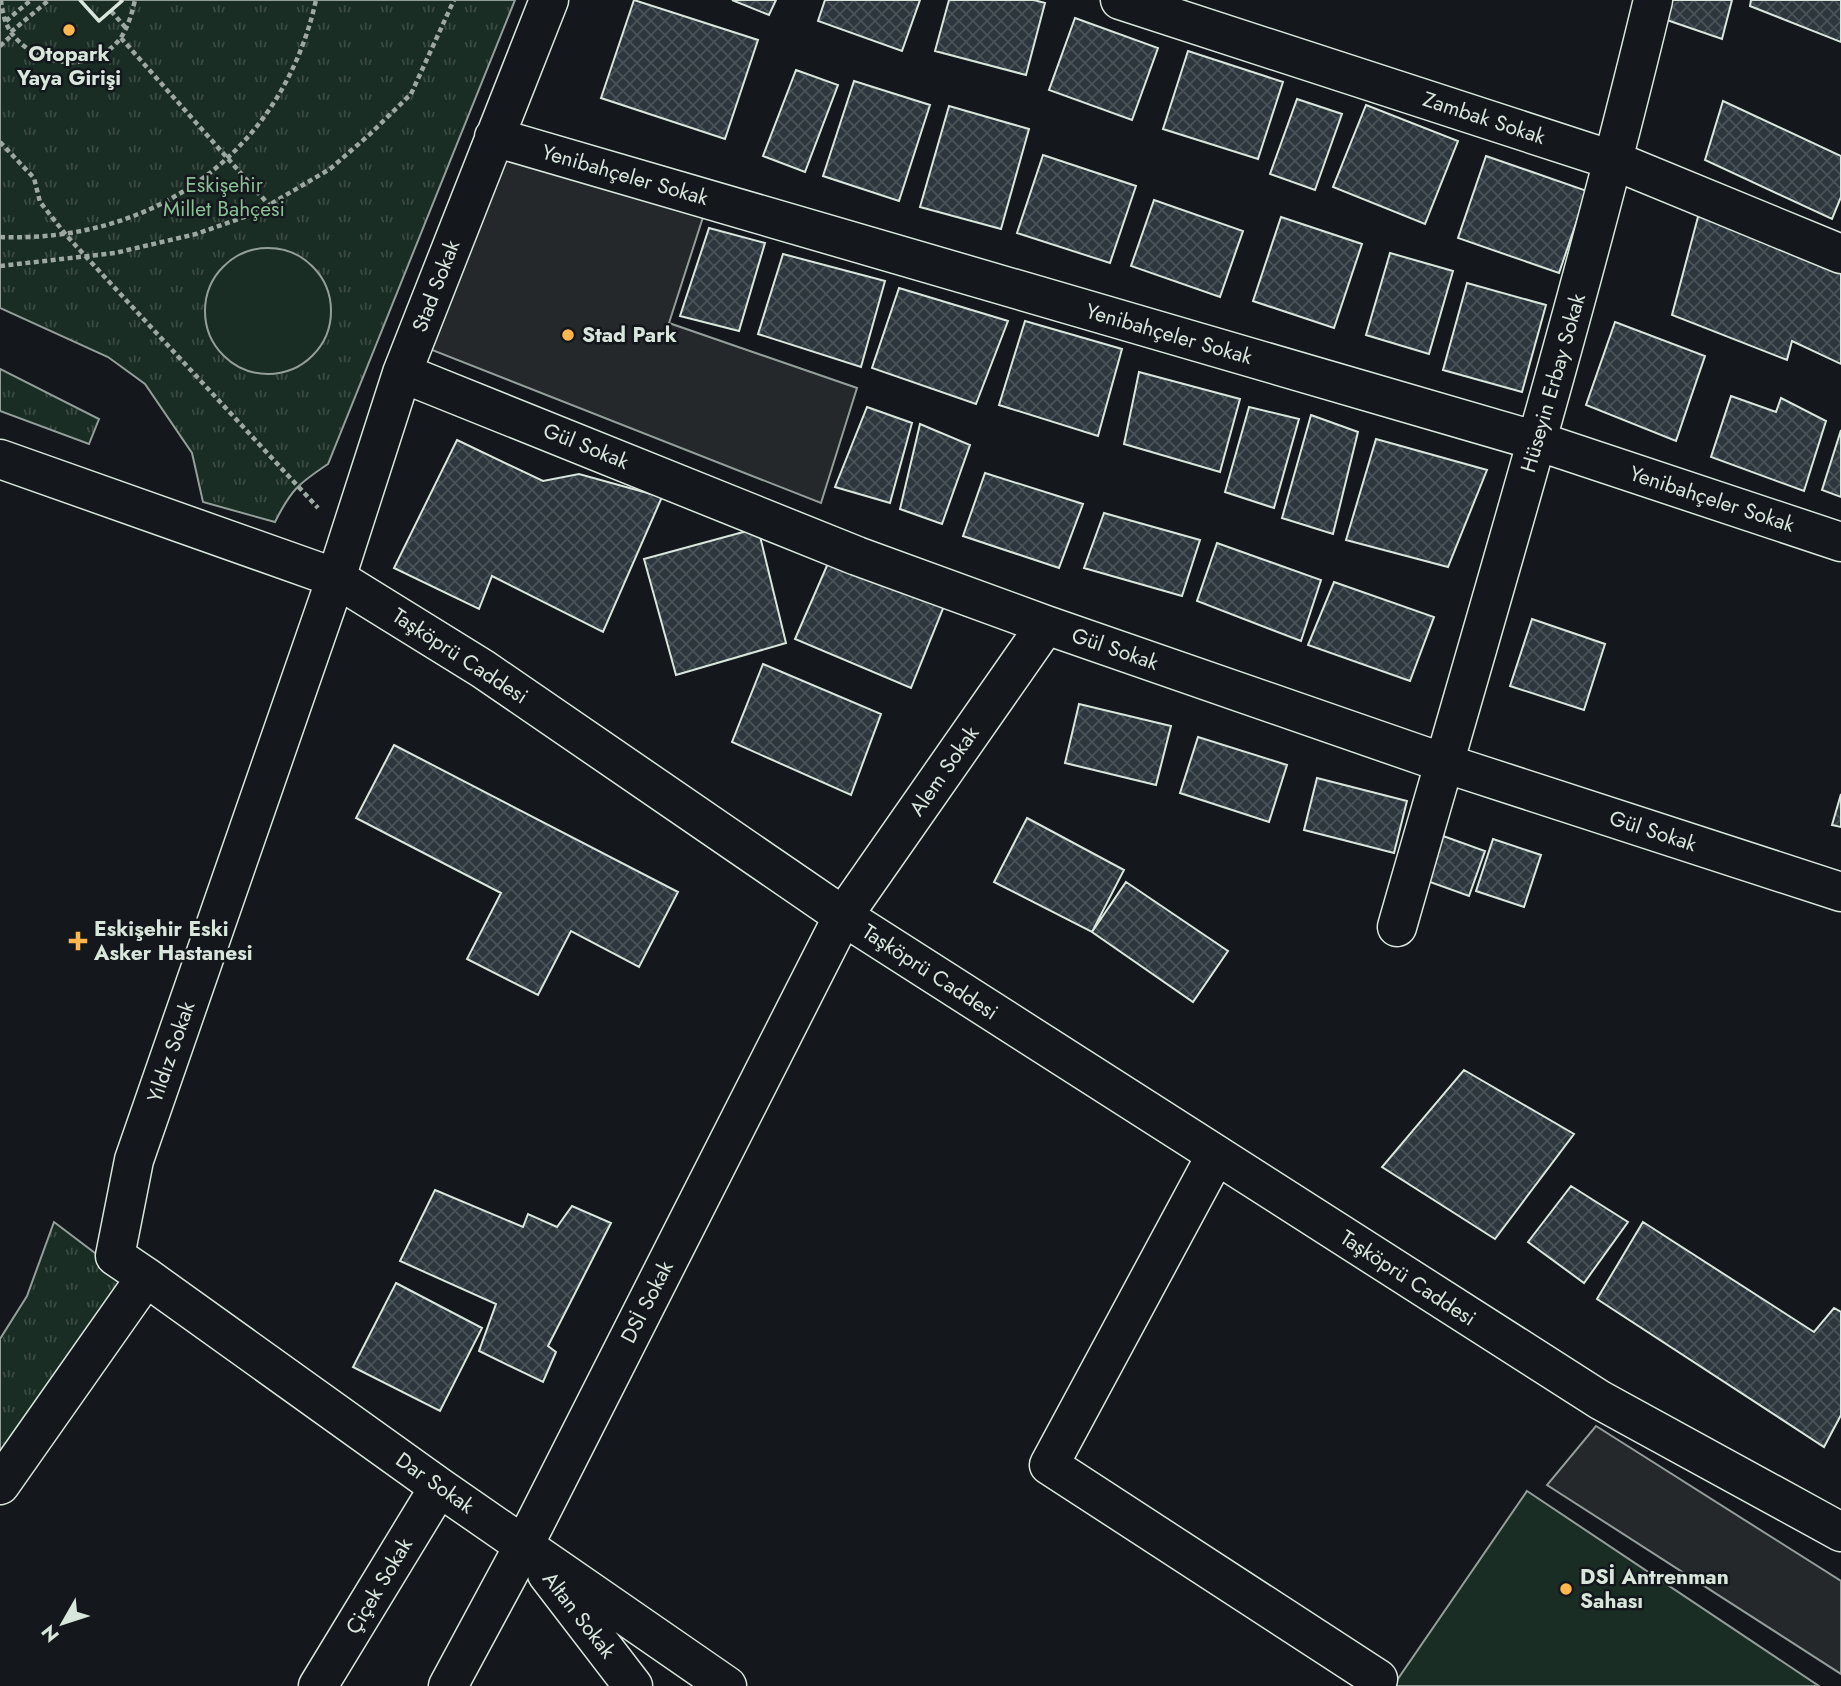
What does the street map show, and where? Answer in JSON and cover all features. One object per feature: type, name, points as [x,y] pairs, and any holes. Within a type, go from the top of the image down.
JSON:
[{"type":"street","name":"Stad Sokak","points":[[336,578],[402,373],[549,0]]},
{"type":"street","name":"Zambak Sokak","points":[[1120,0],[1615,161],[1841,254]]},
{"type":"street","name":"Hüseyin Erbay Sokak","points":[[1397,928],[1615,161],[1653,0]]},
{"type":"street","name":"Yenibahçeler Sokak","points":[[494,137],[1537,441],[1841,542]]},
{"type":"street","name":"Gül Sokak","points":[[402,373],[857,556],[1046,625],[1444,763],[1841,892]]},
{"type":"street","name":"Taşköprü Caddesi","points":[[0,460],[336,578],[483,669],[842,916],[1600,1400],[1841,1532]]},
{"type":"street","name":"Yıldız Sokak","points":[[146,1277],[115,1256],[134,1160],[336,578]]},
{"type":"street","name":"Alem Sokak","points":[[842,916],[1046,625]]},
{"type":"street","name":"DSİ Sokak","points":[[448,1686],[524,1545],[842,916]]},
{"type":"street","points":[[1216,1155],[1049,1465],[1378,1679],[1374,1686]]},
{"type":"street","points":[[0,1485],[146,1277]]},
{"type":"street","name":"Dar Sokak","points":[[146,1277],[439,1486],[727,1686]]},
{"type":"street","name":"Çiçek Sokak","points":[[318,1686],[439,1486]]},
{"type":"street","name":"Altan Sokak","points":[[524,1545],[633,1686]]},
{"type":"path","points":[[1,0],[12,33],[27,49],[46,59],[66,63],[87,61],[106,52],[121,38],[131,19],[135,0]]},
{"type":"path","points":[[6,21],[31,0]]},
{"type":"path","points":[[0,46],[49,0]]},
{"type":"path","points":[[0,237],[66,235],[110,225],[152,209],[192,187],[227,159],[256,127],[281,92],[300,53],[316,0]]},
{"type":"path","points":[[0,266],[115,253],[196,234],[253,214],[269,205],[330,169],[411,94],[454,0]]},
{"type":"path","points":[[111,11],[126,28]]},
{"type":"path","points":[[121,38],[269,205]]},
{"type":"path","points":[[0,142],[34,178],[40,202],[66,235],[318,508]]},
{"type":"green space","name":"Eskişehir Millet Bahçesi","points":[[0,0],[515,0],[328,464],[296,489],[275,522],[203,502],[192,453],[145,384],[108,357],[0,308]]},
{"type":"green space","points":[[268,248],[292,253],[313,266],[326,287],[331,311],[326,335],[313,356],[292,369],[268,374],[244,369],[223,356],[210,335],[205,311],[210,287],[223,266],[244,253]]},
{"type":"green space","points":[[0,369],[99,419],[89,444],[0,411]]},
{"type":"green space","points":[[54,1222],[132,1281],[0,1461],[0,1339],[27,1296]]},
{"type":"green space","name":"DSİ Antrenman Sahası","points":[[1527,1491],[1819,1686],[1393,1686]]},
{"type":"shaded area","name":"Stad Park","points":[[502,151],[705,211],[669,323],[857,388],[821,503],[427,348]]},
{"type":"shaded area","points":[[1596,1426],[1841,1581],[1841,1674],[1547,1485]]},
{"type":"building","points":[[634,0],[758,40],[725,139],[601,98]]},
{"type":"building","points":[[732,0],[776,0],[769,15]]},
{"type":"building","points":[[825,0],[920,0],[902,51],[818,21]]},
{"type":"building","points":[[949,0],[1034,0],[1045,3],[1026,75],[935,51]]},
{"type":"building","points":[[1669,0],[1732,0],[1722,39],[1664,19]]},
{"type":"building","points":[[1751,0],[1841,0],[1841,42],[1750,6]]},
{"type":"building","points":[[1075,18],[1158,48],[1132,120],[1049,90]]},
{"type":"building","points":[[1188,51],[1283,82],[1258,159],[1163,129]]},
{"type":"building","points":[[796,70],[838,85],[805,172],[763,156]]},
{"type":"building","points":[[854,81],[930,105],[899,201],[823,176]]},
{"type":"building","points":[[1297,99],[1342,114],[1315,190],[1270,174]]},
{"type":"building","points":[[1723,101],[1841,156],[1841,197],[1832,219],[1705,160]]},
{"type":"building","points":[[1366,105],[1458,141],[1425,224],[1333,187]]},
{"type":"building","points":[[949,106],[1029,129],[1001,229],[920,207]]},
{"type":"building","points":[[1043,155],[1136,186],[1110,263],[1017,233]]},
{"type":"building","points":[[1486,156],[1587,191],[1559,273],[1458,238]]},
{"type":"building","points":[[1154,200],[1243,231],[1220,297],[1131,266]]},
{"type":"building","points":[[1699,213],[1841,273],[1841,364],[1792,341],[1787,360],[1672,315]]},
{"type":"building","points":[[1281,217],[1362,244],[1334,328],[1253,301]]},
{"type":"building","points":[[709,228],[765,243],[739,331],[680,316]]},
{"type":"building","points":[[1390,253],[1453,271],[1429,354],[1366,335]]},
{"type":"building","points":[[783,254],[885,281],[861,367],[758,334]]},
{"type":"building","points":[[1467,283],[1546,305],[1522,392],[1443,370]]},
{"type":"building","points":[[899,288],[1008,321],[976,404],[872,368]]},
{"type":"building","points":[[1025,321],[1122,349],[1098,436],[999,405]]},
{"type":"building","points":[[1615,322],[1705,356],[1676,441],[1586,405]]},
{"type":"building","points":[[1139,372],[1240,399],[1220,472],[1124,444]]},
{"type":"building","points":[[1731,396],[1776,412],[1781,398],[1826,421],[1804,491],[1711,457]]},
{"type":"building","points":[[867,407],[912,423],[890,503],[835,487]]},
{"type":"building","points":[[1249,407],[1299,419],[1274,508],[1225,492]]},
{"type":"building","points":[[1311,415],[1358,432],[1333,534],[1282,518]]},
{"type":"building","points":[[920,424],[970,445],[942,524],[900,509]]},
{"type":"building","points":[[1841,430],[1841,497],[1822,490]]},
{"type":"building","points":[[1376,439],[1487,470],[1448,567],[1346,540]]},
{"type":"building","points":[[457,440],[543,481],[579,474],[662,497],[603,632],[492,576],[479,609],[394,568]]},
{"type":"building","points":[[985,473],[1083,504],[1059,568],[963,536]]},
{"type":"building","points":[[1104,513],[1200,540],[1182,596],[1084,568]]},
{"type":"building","points":[[758,528],[786,643],[676,675],[644,559]]},
{"type":"building","points":[[1217,543],[1321,580],[1301,641],[1197,601]]},
{"type":"building","points":[[829,561],[946,601],[911,688],[795,639]]},
{"type":"building","points":[[1334,582],[1434,617],[1410,681],[1308,645]]},
{"type":"building","points":[[1532,619],[1605,644],[1584,710],[1510,686]]},
{"type":"building","points":[[763,664],[881,714],[851,795],[732,742]]},
{"type":"building","points":[[1079,704],[1171,726],[1156,785],[1065,763]]},
{"type":"building","points":[[1198,737],[1287,765],[1269,822],[1180,793]]},
{"type":"building","points":[[394,745],[678,892],[639,967],[571,931],[538,995],[467,959],[501,893],[356,818]]},
{"type":"building","points":[[1317,778],[1407,801],[1394,853],[1304,830]]},
{"type":"building","points":[[1841,794],[1841,827],[1832,825]]},
{"type":"building","points":[[1027,818],[1124,870],[1092,932],[994,882]]},
{"type":"building","points":[[1432,832],[1485,851],[1469,896],[1416,877]]},
{"type":"building","points":[[1493,839],[1541,855],[1524,907],[1476,891]]},
{"type":"building","points":[[1126,882],[1228,951],[1193,1002],[1092,932]]},
{"type":"building","points":[[1464,1070],[1574,1134],[1495,1239],[1382,1167]]},
{"type":"building","points":[[1571,1186],[1628,1222],[1584,1283],[1528,1242]]},
{"type":"building","points":[[435,1190],[523,1227],[528,1214],[557,1227],[572,1206],[611,1223],[548,1346],[556,1352],[543,1382],[479,1351],[496,1304],[400,1261]]},
{"type":"building","points":[[1643,1222],[1814,1332],[1834,1308],[1841,1312],[1841,1415],[1824,1447],[1597,1299]]},
{"type":"building","points":[[396,1283],[482,1328],[440,1411],[353,1367]]},
{"type":"wall","points":[[80,0],[99,21],[121,0]]},
{"type":"place","name":"Otopark Yaya Girişi","points":[[69,30]]},
{"type":"place","name":"Stad Park","points":[[568,335]]},
{"type":"place","name":"Eskişehir Eski Asker Hastanesi","points":[[78,941]]},
{"type":"place","name":"DSİ Antrenman Sahası","points":[[1566,1589]]}]
